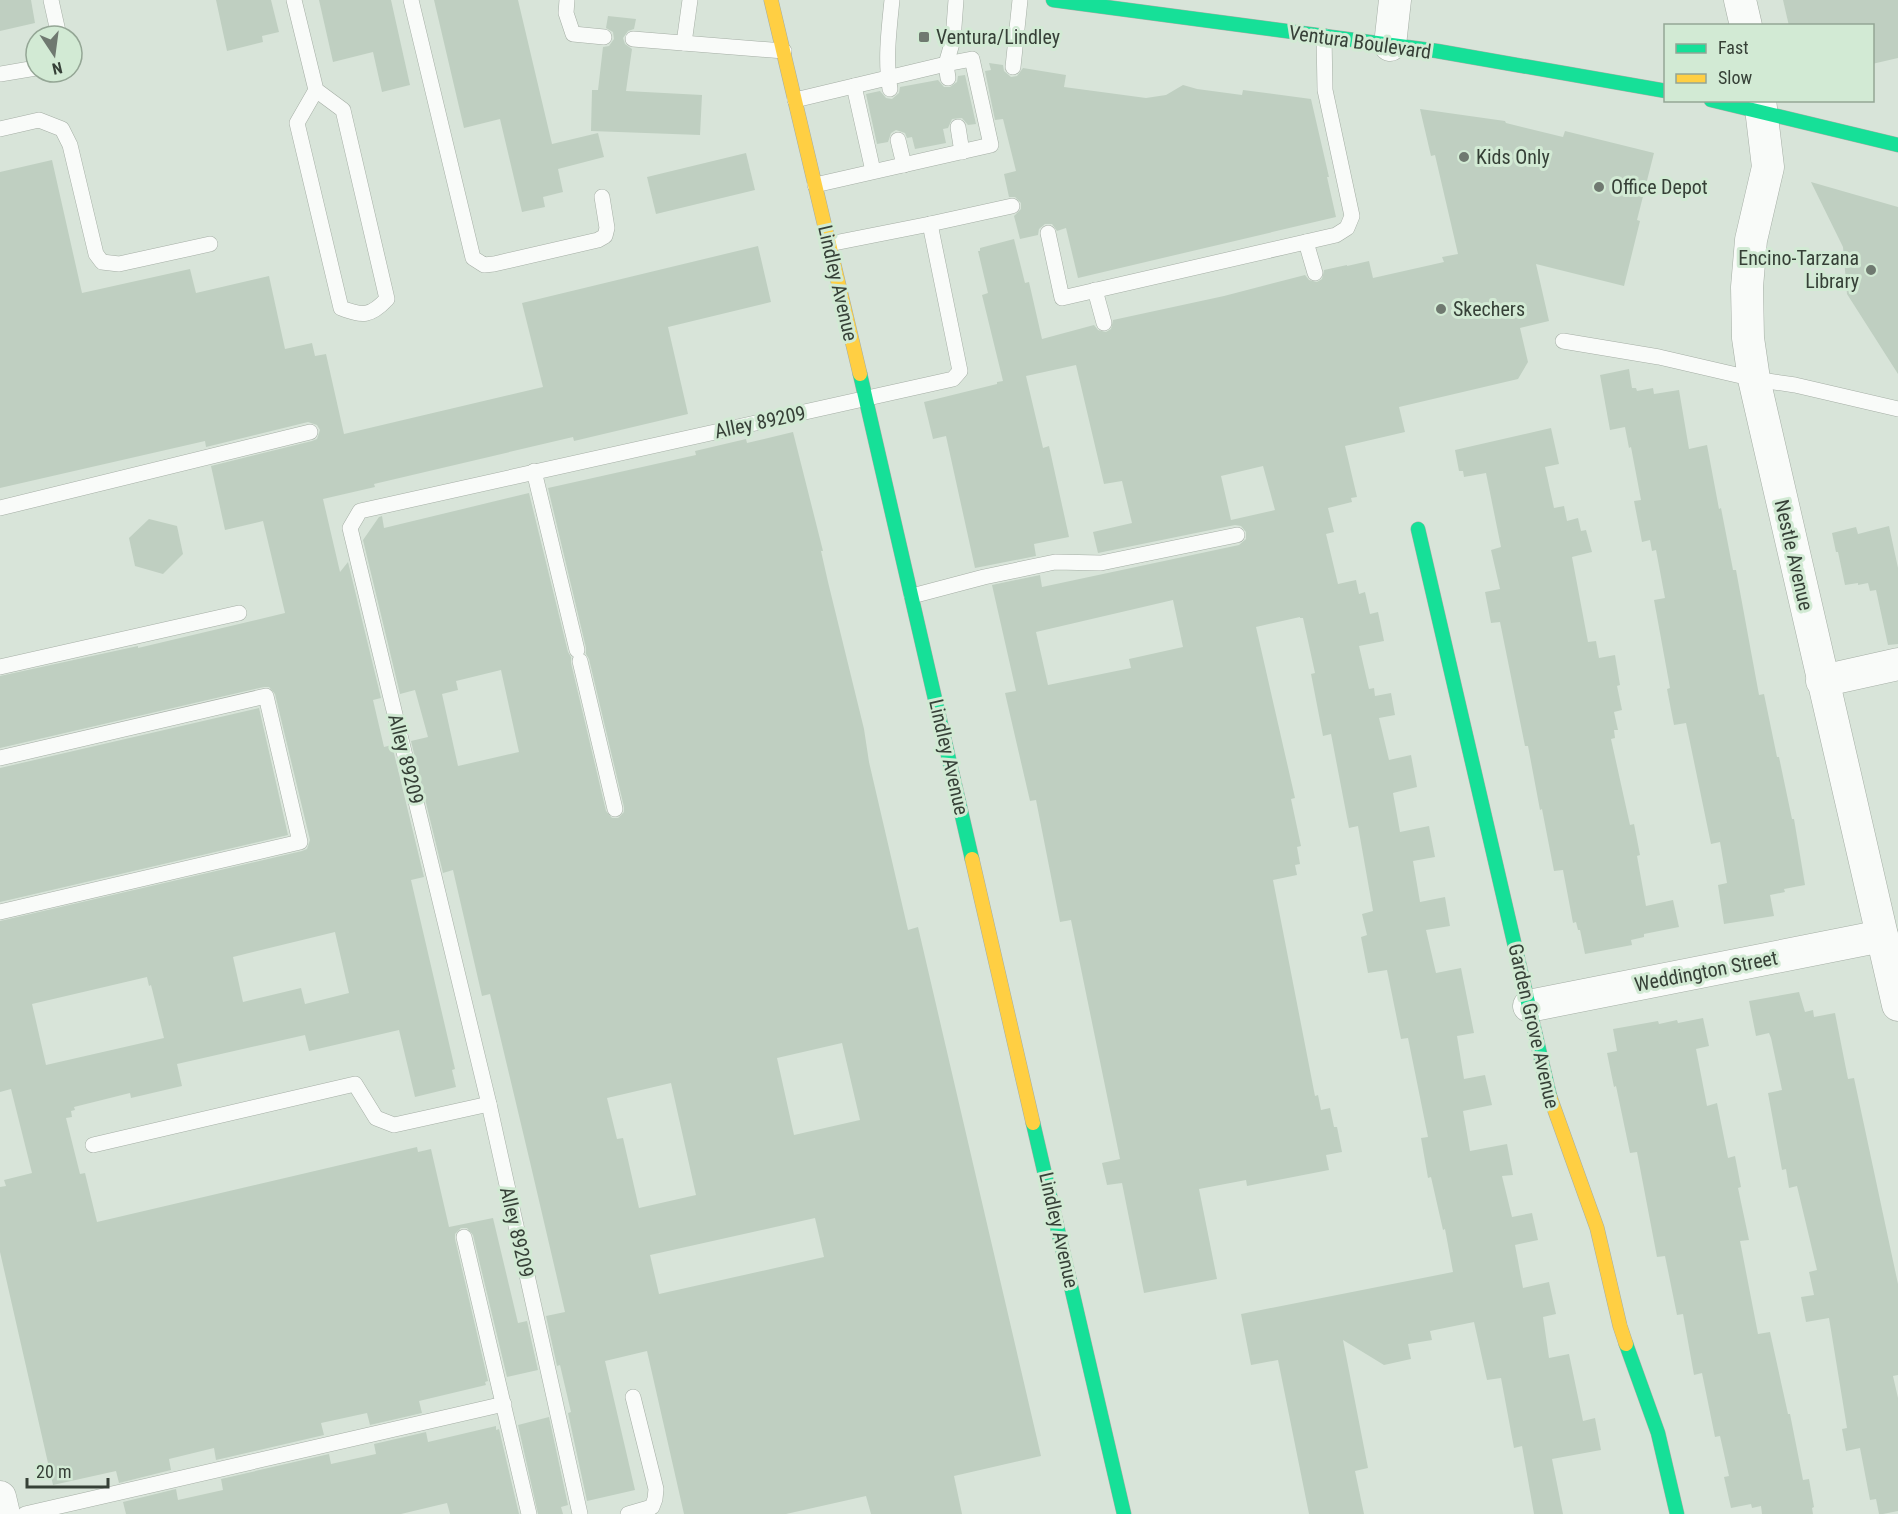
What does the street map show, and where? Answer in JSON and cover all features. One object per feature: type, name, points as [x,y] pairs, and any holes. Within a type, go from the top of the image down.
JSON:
[{"type":"main road","name":"Lindley Avenue","points":[[771,0],[912,596],[1124,1514]]},
{"type":"main road","name":"Ventura Boulevard","points":[[1053,0],[1390,45],[1598,78],[1664,92]]},
{"type":"main road","points":[[1725,102],[1761,107],[1898,145]]},
{"type":"main road","name":"Garden Grove Avenue","points":[[1418,530],[1552,1105],[1597,1228],[1620,1326],[1658,1433],[1677,1514]]},
{"type":"street","points":[[1390,45],[1395,0]]},
{"type":"street","points":[[1740,0],[1746,24]]},
{"type":"street","name":"Nestle Avenue","points":[[1761,107],[1768,167],[1751,240],[1747,287],[1748,338],[1754,379],[1898,1005]]},
{"type":"street","points":[[1822,681],[1898,664]]},
{"type":"street","name":"Weddington Street","points":[[1529,1006],[1882,936]]},
{"type":"street","points":[[0,1497],[4,1514]]},
{"type":"lane","points":[[51,0],[56,24]]},
{"type":"lane","points":[[294,0],[316,90],[343,110],[387,299],[376,311],[359,315],[341,309],[297,123],[316,90]]},
{"type":"lane","points":[[411,0],[473,258],[484,265],[494,264],[598,240],[605,236],[607,228],[602,197]]},
{"type":"lane","points":[[567,0],[566,13],[573,34],[604,37]]},
{"type":"lane","points":[[684,43],[690,0]]},
{"type":"lane","points":[[889,83],[892,0]]},
{"type":"lane","points":[[947,71],[953,40],[956,0]]},
{"type":"lane","points":[[1013,67],[1020,0]]},
{"type":"lane","points":[[1048,233],[1062,298],[1336,235],[1347,228],[1353,216],[1324,90],[1324,36]]},
{"type":"lane","points":[[633,39],[784,51]]},
{"type":"lane","points":[[795,100],[947,71],[972,59],[991,145],[815,185]]},
{"type":"lane","points":[[0,74],[24,70]]},
{"type":"lane","points":[[854,87],[873,171]]},
{"type":"lane","points":[[0,129],[39,120],[62,129],[70,145],[96,254],[102,262],[119,264],[210,244]]},
{"type":"lane","points":[[958,127],[962,152]]},
{"type":"lane","points":[[898,140],[904,165]]},
{"type":"lane","points":[[829,244],[1012,206]]},
{"type":"lane","name":"Alley 89209","points":[[580,1514],[489,1104],[350,528],[360,512],[534,471],[953,379],[960,371],[930,224]]},
{"type":"lane","points":[[1306,242],[1315,273]]},
{"type":"lane","points":[[1095,290],[1104,322]]},
{"type":"lane","points":[[1563,341],[1659,357],[1898,409]]},
{"type":"lane","points":[[0,508],[310,432]]},
{"type":"lane","points":[[534,471],[615,809]]},
{"type":"lane","points":[[912,596],[984,577],[1055,562],[1101,562],[1237,535]]},
{"type":"lane","points":[[0,667],[239,613]]},
{"type":"lane","points":[[0,758],[266,696],[300,842],[0,912]]},
{"type":"lane","points":[[93,1145],[355,1084],[376,1118],[394,1125],[489,1104]]},
{"type":"lane","points":[[464,1237],[529,1514]]},
{"type":"lane","points":[[628,1514],[652,1507],[656,1499],[656,1489],[633,1397]]},
{"type":"lane","points":[[25,1514],[504,1404]]},
{"type":"building","points":[[0,0],[31,0],[35,23],[0,31]]},
{"type":"building","points":[[216,0],[271,0],[279,32],[262,36],[263,42],[227,51]]},
{"type":"building","points":[[319,0],[391,0],[410,85],[382,92],[373,52],[333,62]]},
{"type":"building","points":[[434,0],[518,0],[552,144],[598,133],[604,157],[558,169],[563,192],[543,197],[545,207],[522,212],[500,119],[464,128]]},
{"type":"building","points":[[1783,0],[1898,0],[1898,58],[1874,64],[1874,24],[1789,24]]},
{"type":"building","points":[[608,16],[636,19],[634,29],[628,31],[623,38],[625,44],[632,49],[626,91],[702,95],[700,135],[591,131],[592,90],[598,90],[603,47],[609,46],[614,39],[613,32],[606,28]]},
{"type":"building","points":[[989,63],[1003,65],[1004,71],[1011,77],[1017,76],[1023,68],[1066,75],[1064,87],[1146,98],[1166,95],[1183,85],[1242,95],[1243,90],[1311,99],[1336,217],[1078,278],[1066,228],[1057,231],[1052,224],[1045,224],[1039,229],[1038,235],[1020,239],[1014,216],[1021,209],[1021,203],[1015,197],[1009,197],[1004,174],[1016,171],[1003,119],[995,120],[985,71],[991,70]]},
{"type":"building","points":[[965,75],[976,124],[968,125],[962,118],[952,119],[948,128],[943,129],[946,143],[915,149],[912,137],[907,138],[905,133],[896,130],[891,133],[888,142],[877,144],[866,94],[880,91],[886,98],[892,99],[899,93],[900,87],[938,80],[944,87],[950,87],[957,82],[958,76]]},
{"type":"building","points":[[1420,109],[1505,121],[1563,137],[1565,131],[1654,153],[1637,220],[1640,221],[1624,286],[1536,264],[1549,321],[1520,328],[1528,362],[1518,379],[1399,407],[1405,432],[1345,446],[1357,497],[1351,498],[1352,502],[1328,508],[1334,532],[1326,534],[1338,584],[1356,580],[1359,594],[1365,592],[1370,614],[1378,612],[1384,641],[1359,646],[1369,689],[1374,688],[1375,696],[1391,693],[1395,715],[1379,718],[1389,760],[1411,755],[1417,787],[1393,793],[1400,832],[1429,826],[1435,857],[1413,861],[1420,902],[1445,897],[1450,926],[1426,930],[1436,973],[1461,968],[1474,1033],[1457,1036],[1464,1079],[1485,1075],[1492,1105],[1463,1111],[1470,1151],[1507,1144],[1513,1175],[1502,1176],[1512,1217],[1532,1213],[1538,1240],[1515,1245],[1523,1288],[1549,1282],[1556,1314],[1543,1317],[1549,1358],[1569,1354],[1583,1421],[1595,1418],[1601,1450],[1552,1459],[1563,1514],[1534,1514],[1522,1446],[1514,1448],[1501,1378],[1487,1380],[1474,1322],[1430,1331],[1432,1340],[1408,1344],[1411,1359],[1384,1365],[1343,1340],[1368,1468],[1355,1471],[1364,1514],[1309,1514],[1278,1360],[1251,1365],[1241,1314],[1453,1272],[1445,1229],[1443,1230],[1431,1177],[1428,1178],[1421,1138],[1428,1137],[1408,1038],[1401,1039],[1387,970],[1368,973],[1361,937],[1367,935],[1362,914],[1373,911],[1358,826],[1349,828],[1331,734],[1323,736],[1311,674],[1315,673],[1303,618],[1300,617],[1256,627],[1295,798],[1291,799],[1301,846],[1297,847],[1300,864],[1295,865],[1297,875],[1273,880],[1315,1096],[1318,1095],[1321,1110],[1330,1108],[1342,1152],[1326,1155],[1329,1170],[1247,1186],[1246,1180],[1199,1189],[1217,1279],[1144,1293],[1122,1183],[1107,1185],[1102,1163],[1120,1159],[1071,920],[1060,922],[1036,800],[1030,801],[1005,693],[1016,691],[992,585],[1040,575],[1042,587],[1239,545],[1246,539],[1246,532],[1241,526],[1235,525],[1098,553],[1093,532],[1132,523],[1122,481],[1104,484],[1076,365],[1026,376],[1043,448],[1049,446],[1069,537],[1034,544],[1036,556],[975,568],[946,436],[933,439],[924,402],[1003,381],[982,295],[988,293],[978,251],[980,248],[1014,239],[1025,283],[1029,282],[1042,339],[1094,325],[1098,330],[1106,332],[1111,329],[1113,320],[1224,296],[1305,275],[1309,280],[1317,282],[1322,279],[1324,270],[1347,265],[1369,261],[1373,278],[1444,262],[1442,257],[1458,254],[1435,155],[1431,156]],"holes":[[[1263,466],[1275,510],[1231,520],[1221,476]],[[1173,600],[1183,647],[1129,659],[1131,668],[1048,685],[1036,632]]]},
{"type":"building","points":[[746,153],[755,190],[656,214],[647,177]]},
{"type":"building","points":[[52,160],[82,293],[190,269],[196,293],[269,276],[285,349],[312,343],[315,356],[326,354],[344,434],[543,387],[522,303],[758,246],[771,302],[668,327],[688,414],[574,441],[573,437],[374,484],[375,487],[323,499],[340,572],[348,562],[381,698],[373,700],[384,747],[392,745],[424,877],[411,880],[455,1069],[452,1070],[456,1087],[415,1097],[399,1030],[309,1051],[305,1035],[177,1064],[182,1086],[131,1098],[130,1093],[74,1107],[75,1110],[71,1111],[72,1117],[66,1118],[80,1174],[85,1173],[97,1222],[417,1147],[418,1152],[431,1149],[449,1227],[493,1218],[518,1323],[527,1321],[538,1370],[507,1377],[473,1235],[467,1228],[461,1228],[455,1234],[455,1239],[488,1381],[485,1382],[486,1385],[419,1401],[422,1413],[370,1425],[367,1413],[321,1423],[324,1435],[216,1460],[214,1448],[169,1459],[171,1470],[119,1483],[116,1471],[53,1485],[0,1252],[0,1187],[6,1186],[4,1180],[32,1173],[11,1089],[0,1092],[0,921],[302,851],[307,849],[310,840],[275,694],[269,687],[0,748],[0,676],[138,646],[138,648],[285,613],[263,521],[225,530],[211,466],[312,441],[317,439],[320,430],[317,425],[308,422],[206,447],[205,441],[0,488],[0,172]],"holes":[[[335,932],[349,993],[305,1004],[301,988],[243,1002],[233,957]],[[147,977],[164,1038],[46,1065],[32,1004]]]},
{"type":"building","name":"Encino-Tarzana Library","points":[[1811,182],[1898,207],[1898,374],[1847,294],[1843,247]]},
{"type":"building","points":[[1629,369],[1632,388],[1636,388],[1637,391],[1653,388],[1654,394],[1679,390],[1689,449],[1707,445],[1733,570],[1736,570],[1759,695],[1764,694],[1777,757],[1779,757],[1792,819],[1794,819],[1805,885],[1784,889],[1785,892],[1770,895],[1774,916],[1724,924],[1718,885],[1727,883],[1720,842],[1711,844],[1686,723],[1674,725],[1667,689],[1670,688],[1654,600],[1665,598],[1656,550],[1652,551],[1650,540],[1642,542],[1634,501],[1641,500],[1631,447],[1629,448],[1625,427],[1610,430],[1600,375]]},
{"type":"building","points":[[1551,428],[1559,464],[1545,467],[1554,508],[1564,506],[1567,521],[1578,518],[1581,531],[1586,530],[1592,552],[1572,557],[1588,642],[1596,641],[1599,658],[1615,655],[1620,685],[1617,686],[1622,710],[1614,712],[1618,730],[1614,730],[1615,738],[1611,739],[1630,825],[1634,824],[1646,906],[1673,900],[1679,927],[1644,934],[1644,937],[1631,940],[1632,945],[1585,954],[1580,930],[1576,922],[1573,923],[1563,870],[1554,871],[1528,746],[1525,746],[1500,622],[1491,623],[1485,592],[1500,589],[1491,550],[1501,547],[1486,473],[1464,477],[1463,471],[1459,471],[1455,450]]},
{"type":"building","points":[[793,432],[823,551],[821,551],[864,729],[869,762],[908,930],[918,927],[1041,1456],[954,1476],[962,1514],[871,1514],[866,1496],[786,1514],[684,1514],[647,1351],[605,1361],[635,1490],[587,1501],[568,1413],[571,1412],[560,1365],[557,1366],[546,1316],[565,1312],[490,994],[482,996],[453,870],[443,873],[411,741],[428,737],[415,690],[400,694],[363,540],[382,516],[384,528],[529,493],[571,657],[606,811],[612,818],[618,818],[624,812],[624,807],[548,488],[696,455],[695,451],[746,439],[747,443]],"holes":[[[501,670],[519,752],[458,766],[442,694],[458,690],[456,681]],[[842,1043],[860,1120],[794,1135],[777,1058]],[[671,1083],[696,1195],[639,1208],[623,1138],[617,1139],[607,1098]],[[815,1218],[824,1257],[659,1294],[650,1255]]]},
{"type":"building","points":[[149,519],[177,526],[183,554],[163,574],[135,566],[129,538]]},
{"type":"building","points":[[1889,526],[1898,568],[1898,644],[1888,645],[1876,590],[1870,591],[1868,583],[1845,585],[1832,533],[1856,527],[1858,534]]},
{"type":"building","points":[[259,708],[288,835],[0,902],[0,768]]},
{"type":"building","points":[[1799,992],[1805,1012],[1813,1010],[1814,1017],[1835,1013],[1848,1079],[1854,1078],[1898,1284],[1898,1375],[1893,1376],[1898,1398],[1898,1511],[1883,1514],[1879,1514],[1876,1499],[1870,1500],[1860,1448],[1846,1451],[1842,1429],[1847,1428],[1829,1318],[1806,1322],[1801,1297],[1814,1295],[1809,1272],[1817,1270],[1797,1186],[1789,1188],[1786,1169],[1782,1170],[1768,1093],[1782,1090],[1771,1038],[1769,1033],[1756,1036],[1749,1001]]},
{"type":"building","points":[[1703,1018],[1709,1046],[1696,1049],[1707,1106],[1717,1103],[1728,1158],[1735,1156],[1741,1187],[1738,1188],[1749,1240],[1740,1241],[1758,1334],[1770,1332],[1803,1480],[1809,1479],[1813,1514],[1762,1514],[1761,1506],[1752,1508],[1751,1504],[1731,1508],[1724,1477],[1729,1476],[1720,1436],[1715,1437],[1702,1373],[1694,1375],[1683,1314],[1677,1315],[1665,1256],[1657,1257],[1637,1152],[1630,1153],[1616,1086],[1614,1087],[1607,1053],[1617,1051],[1613,1029],[1658,1021],[1659,1024],[1677,1020],[1678,1023]]},
{"type":"building","points":[[549,1417],[568,1505],[561,1507],[563,1514],[538,1514],[518,1425]]},
{"type":"building","points":[[496,1426],[496,1430],[499,1429],[519,1514],[450,1514],[447,1503],[401,1514],[126,1514],[123,1502],[176,1489],[178,1500],[223,1490],[221,1479],[329,1454],[331,1464],[376,1454],[374,1444],[426,1432],[428,1442]]},
{"type":"traffic: fast","points":[[1053,0],[1437,51],[1664,91]]},
{"type":"traffic: fast","points":[[1719,102],[1898,145]]},
{"type":"traffic: fast","points":[[860,374],[972,859]]},
{"type":"traffic: fast","points":[[1418,529],[1550,1097]]},
{"type":"traffic: fast","points":[[1033,1123],[1124,1514]]},
{"type":"traffic: fast","points":[[1626,1344],[1658,1433],[1677,1514]]},
{"type":"traffic: slow","points":[[771,0],[860,374]]},
{"type":"traffic: slow","points":[[972,859],[1033,1123]]},
{"type":"traffic: slow","points":[[1550,1097],[1597,1228],[1626,1344]]},
{"type":"place","name":"Ventura/Lindley","points":[[924,37]]},
{"type":"place","name":"Kids Only","points":[[1464,157]]},
{"type":"place","name":"Office Depot","points":[[1599,187]]},
{"type":"place","name":"Encino-Tarzana Library","points":[[1871,270]]},
{"type":"place","name":"Skechers","points":[[1441,309]]}]
